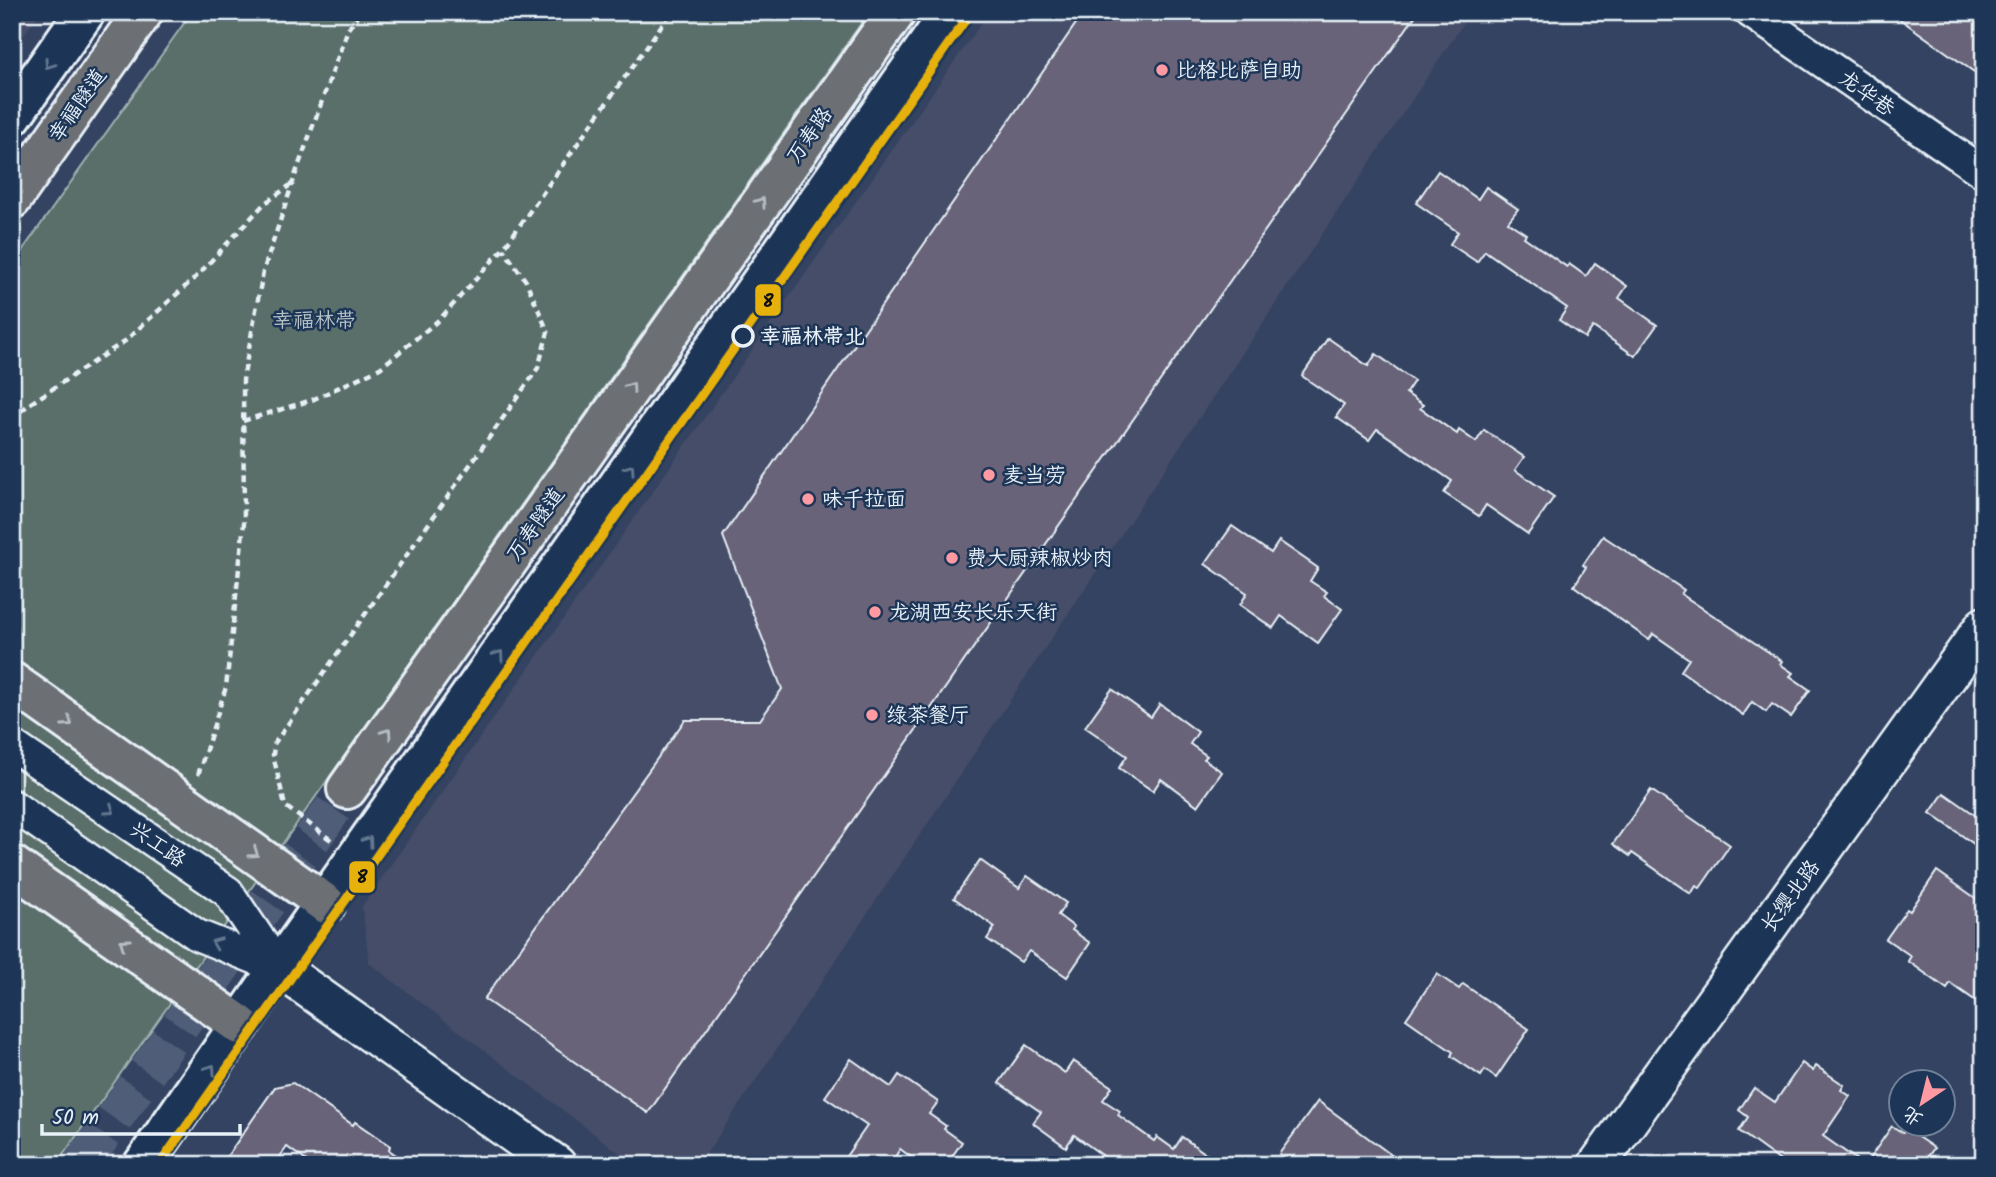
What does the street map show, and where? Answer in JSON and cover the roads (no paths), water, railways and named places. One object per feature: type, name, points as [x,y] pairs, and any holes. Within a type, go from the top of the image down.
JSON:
[{"type":"main road","points":[[12,116],[85,12]]},
{"type":"main road","name":"幸福隧道","points":[[12,199],[142,12]]},
{"type":"main road","name":"万寿路","points":[[722,258],[896,12]]},
{"type":"main road","points":[[144,1165],[279,968],[951,12]]},
{"type":"main road","name":"万寿隧道","points":[[347,789],[722,258]]},
{"type":"main road","points":[[12,682],[326,904]]},
{"type":"main road","points":[[12,865],[240,1025]]},
{"type":"street","name":"龙华巷","points":[[1750,12],[1984,173]]},
{"type":"street","name":"长缨北路","points":[[1597,1165],[1984,626]]},
{"type":"street","name":"兴工路","points":[[12,745],[228,892],[279,968]]},
{"type":"street","name":"兴工路","points":[[12,805],[197,935],[279,968],[557,1165]]},
{"type":"tunnel","points":[[81,1165],[347,789]]},
{"type":"place","name":"比格比萨自助","points":[[1162,70]]},
{"type":"place","name":"幸福林带北","points":[[743,336]]},
{"type":"place","name":"麦当劳","points":[[989,475]]},
{"type":"place","name":"味千拉面","points":[[808,499]]},
{"type":"place","name":"费大厨辣椒炒肉","points":[[952,558]]},
{"type":"place","name":"龙湖西安长乐天街","points":[[875,612]]},
{"type":"place","name":"绿茶餐厅","points":[[872,715]]},
{"type":"park label","name":"幸福林带","points":[[314,320]]}]
